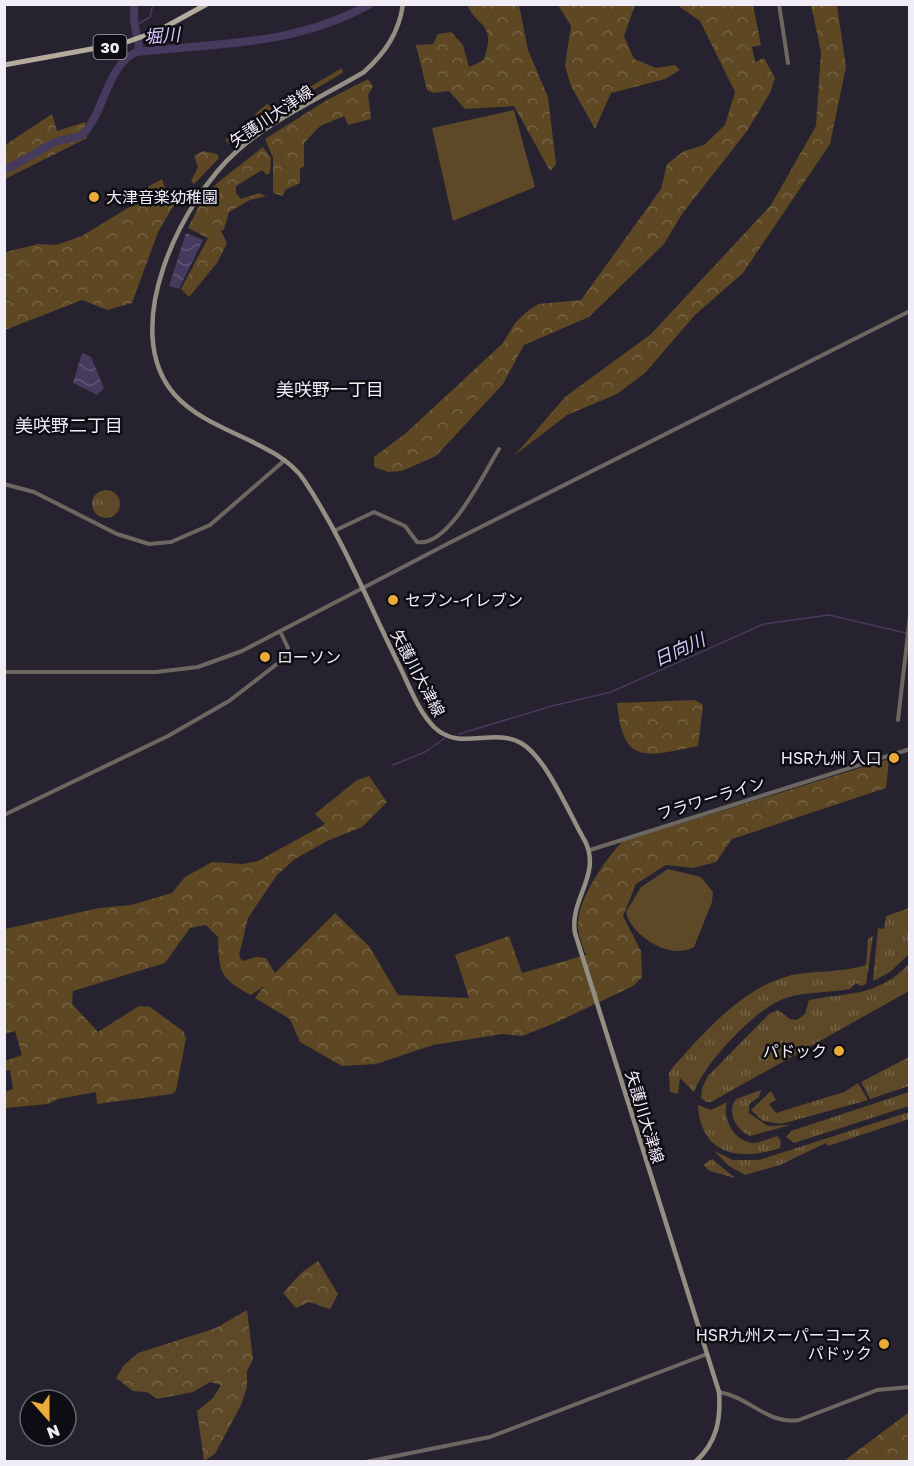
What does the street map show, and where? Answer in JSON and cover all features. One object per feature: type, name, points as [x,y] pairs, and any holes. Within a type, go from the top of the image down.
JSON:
[{"type":"main road","name":"30","points":[[4,65],[124,44],[158,31],[207,4]]},
{"type":"main road","name":"矢護川大津線","points":[[403,4],[395,34],[378,59],[364,72],[256,137],[239,149],[209,180],[180,231],[155,298],[151,340],[157,361],[173,393],[204,419],[285,460],[302,477],[334,531],[417,700],[435,728],[457,739],[510,739],[528,748],[542,765],[590,850],[589,878],[574,909],[575,933],[719,1392],[720,1415],[715,1435],[705,1453],[695,1461]]},
{"type":"street","points":[[779,4],[788,63]]},
{"type":"street","points":[[4,672],[129,674],[198,667],[242,651],[909,310]]},
{"type":"street","points":[[334,531],[374,512],[405,526],[417,542],[425,542],[441,532],[458,516],[499,449]]},
{"type":"street","points":[[4,484],[62,504],[130,539],[161,544],[196,533],[210,525],[285,460]]},
{"type":"street","points":[[898,720],[909,616]]},
{"type":"street","points":[[4,816],[160,740],[229,701],[286,657],[288,648],[280,631]]},
{"type":"street","name":"フラワーライン","points":[[590,850],[909,749]]},
{"type":"street","points":[[366,1461],[503,1433],[707,1354]]},
{"type":"street","points":[[719,1392],[735,1394],[774,1418],[786,1422],[799,1420],[877,1390],[909,1387]]},
{"type":"green space","points":[[467,5],[519,5],[528,50],[548,97],[556,164],[550,171],[514,106],[465,109],[449,91],[433,93],[427,90],[416,45],[433,44],[438,34],[451,32],[463,45],[469,67],[484,60],[487,32]]},
{"type":"green space","points":[[558,5],[635,5],[624,36],[634,59],[656,68],[675,65],[680,70],[665,79],[611,93],[595,129],[571,86],[565,66],[571,26]]},
{"type":"green space","points":[[677,5],[753,5],[761,45],[752,47],[755,62],[764,58],[775,78],[770,93],[747,131],[682,214],[664,244],[589,317],[524,345],[503,384],[436,456],[402,471],[388,472],[374,467],[374,457],[406,433],[503,343],[515,323],[525,313],[538,304],[581,300],[661,189],[667,164],[684,151],[704,145],[725,125],[735,92],[700,21]]},
{"type":"green space","points":[[811,5],[837,5],[846,67],[830,144],[743,273],[695,315],[645,373],[617,394],[567,415],[515,455],[565,397],[651,334],[771,205],[816,126],[821,52]]},
{"type":"green space","points":[[342,68],[343,72],[339,75],[229,144],[225,140],[253,121],[256,113],[267,104],[274,108]]},
{"type":"green space","points":[[368,79],[373,86],[368,95],[371,119],[348,125],[344,116],[320,126],[304,143],[304,166],[300,169],[300,183],[285,190],[283,196],[273,193],[273,158],[265,139],[327,100]]},
{"type":"green space","points":[[514,110],[535,187],[453,221],[432,128]]},
{"type":"green space","points":[[52,114],[57,131],[85,122],[87,138],[5,179],[5,145]]},
{"type":"green space","points":[[263,147],[271,158],[270,173],[267,175],[262,170],[236,186],[236,193],[241,199],[259,193],[266,196],[250,200],[229,212],[224,229],[221,231],[227,243],[217,263],[189,297],[181,289],[208,238],[188,228],[201,202],[216,184]]},
{"type":"green space","points":[[203,151],[217,154],[219,158],[194,184],[191,181],[198,167],[194,156]]},
{"type":"green space","points":[[162,179],[168,196],[181,193],[158,232],[132,303],[107,310],[82,300],[5,330],[5,252],[39,244],[56,245],[82,236],[141,200],[149,186]]},
{"type":"green space","points":[[106,490],[116,494],[120,504],[116,514],[106,518],[96,514],[92,504],[96,494]]},
{"type":"green space","points":[[695,700],[703,705],[698,746],[652,754],[632,747],[625,738],[617,703]]},
{"type":"green space","points":[[889,759],[886,788],[732,839],[716,862],[693,868],[666,865],[636,884],[623,916],[641,951],[642,977],[633,986],[555,1023],[522,1036],[503,1034],[433,1045],[376,1064],[342,1066],[300,1042],[290,1019],[255,998],[264,986],[251,995],[232,984],[220,966],[218,937],[206,925],[190,928],[165,963],[73,991],[72,1004],[98,1032],[139,1006],[150,1007],[183,1031],[186,1038],[176,1091],[172,1094],[97,1104],[96,1092],[58,1099],[48,1104],[5,1108],[5,1092],[13,1089],[10,1070],[5,1071],[5,1061],[22,1055],[15,1031],[5,1034],[5,929],[99,908],[131,905],[172,893],[185,877],[212,862],[242,864],[258,861],[325,824],[315,814],[357,780],[369,776],[387,802],[362,827],[327,841],[295,859],[277,875],[248,918],[239,955],[242,961],[257,957],[266,958],[275,973],[335,913],[369,946],[398,995],[469,998],[455,955],[509,936],[522,973],[586,955],[578,928],[582,906],[600,870],[622,842]]},
{"type":"green space","points":[[668,869],[701,877],[713,892],[712,902],[694,947],[685,951],[674,951],[653,944],[636,930],[626,912],[641,887]]},
{"type":"green space","points":[[909,908],[909,954],[890,972],[873,981],[878,928],[884,929],[886,916]]},
{"type":"green space","points":[[873,936],[866,984],[861,986],[856,983],[850,989],[794,996],[774,1004],[747,1024],[720,1052],[694,1092],[680,1078],[678,1094],[670,1092],[669,1073],[673,1067],[712,1025],[741,1000],[757,989],[792,975],[866,965],[868,939]]},
{"type":"green space","points":[[909,964],[909,991],[711,1102],[706,1102],[701,1098],[702,1088],[708,1076],[769,1014],[778,1010],[790,1019],[797,1020],[805,1014],[809,1000],[874,988],[897,975]]},
{"type":"green space","points":[[909,1057],[909,1086],[870,1099],[861,1082]]},
{"type":"green space","points":[[858,1083],[868,1100],[781,1124],[763,1121],[751,1110],[771,1091],[776,1100],[769,1104],[776,1113],[844,1092]]},
{"type":"green space","points":[[761,1090],[759,1097],[749,1104],[749,1113],[768,1126],[790,1125],[750,1136],[740,1130],[734,1120],[733,1104],[736,1099]]},
{"type":"green space","points":[[909,1092],[909,1106],[794,1143],[786,1137],[791,1131]]},
{"type":"green space","points":[[727,1102],[726,1115],[735,1134],[746,1142],[753,1143],[777,1136],[781,1141],[780,1148],[751,1154],[737,1154],[725,1151],[715,1144],[706,1135],[698,1105],[711,1110]]},
{"type":"green space","points":[[909,1112],[909,1119],[828,1146],[826,1143],[780,1165],[745,1175],[729,1166],[714,1151],[733,1160],[759,1160]]},
{"type":"green space","points":[[712,1159],[735,1178],[710,1171],[703,1165]]},
{"type":"green space","points":[[318,1261],[338,1294],[330,1309],[309,1302],[296,1308],[283,1293],[301,1273]]},
{"type":"green space","points":[[247,1310],[253,1359],[247,1371],[247,1387],[241,1405],[215,1454],[204,1461],[197,1411],[213,1398],[221,1385],[210,1382],[193,1392],[157,1399],[147,1392],[133,1391],[116,1378],[124,1365],[138,1353],[216,1328]]},
{"type":"green space","points":[[908,1413],[909,1461],[844,1461]]},
{"type":"water","points":[[186,233],[203,240],[179,289],[169,286]]},
{"type":"water","points":[[82,353],[91,357],[104,388],[97,395],[73,383]]},
{"type":"waterway","points":[[134,4],[134,21],[140,52]]},
{"type":"waterway","points":[[135,26],[150,17],[153,4]]},
{"type":"waterway","name":"堀川","points":[[4,170],[58,141],[75,138],[84,133],[97,113],[119,67],[136,52],[226,44],[284,35],[342,18],[370,4]]},
{"type":"waterway","name":"日向川","points":[[459,734],[552,706],[611,692],[764,624],[829,615],[906,633]]},
{"type":"waterway","name":"日向川","points":[[393,765],[425,752],[445,738]]},
{"type":"place","name":"大津音楽幼稚園","points":[[94,197]]},
{"type":"place","name":"セブン-イレブン","points":[[393,600]]},
{"type":"place","name":"ローソン","points":[[265,657]]},
{"type":"place","name":"HSR九州 入口","points":[[894,758]]},
{"type":"place","name":"パドック","points":[[839,1051]]},
{"type":"place","name":"HSR九州スーパーコース パドック","points":[[884,1344]]},
{"type":"district","name":"美咲野一丁目","points":[[330,389]]},
{"type":"district","name":"美咲野二丁目","points":[[69,425]]}]
